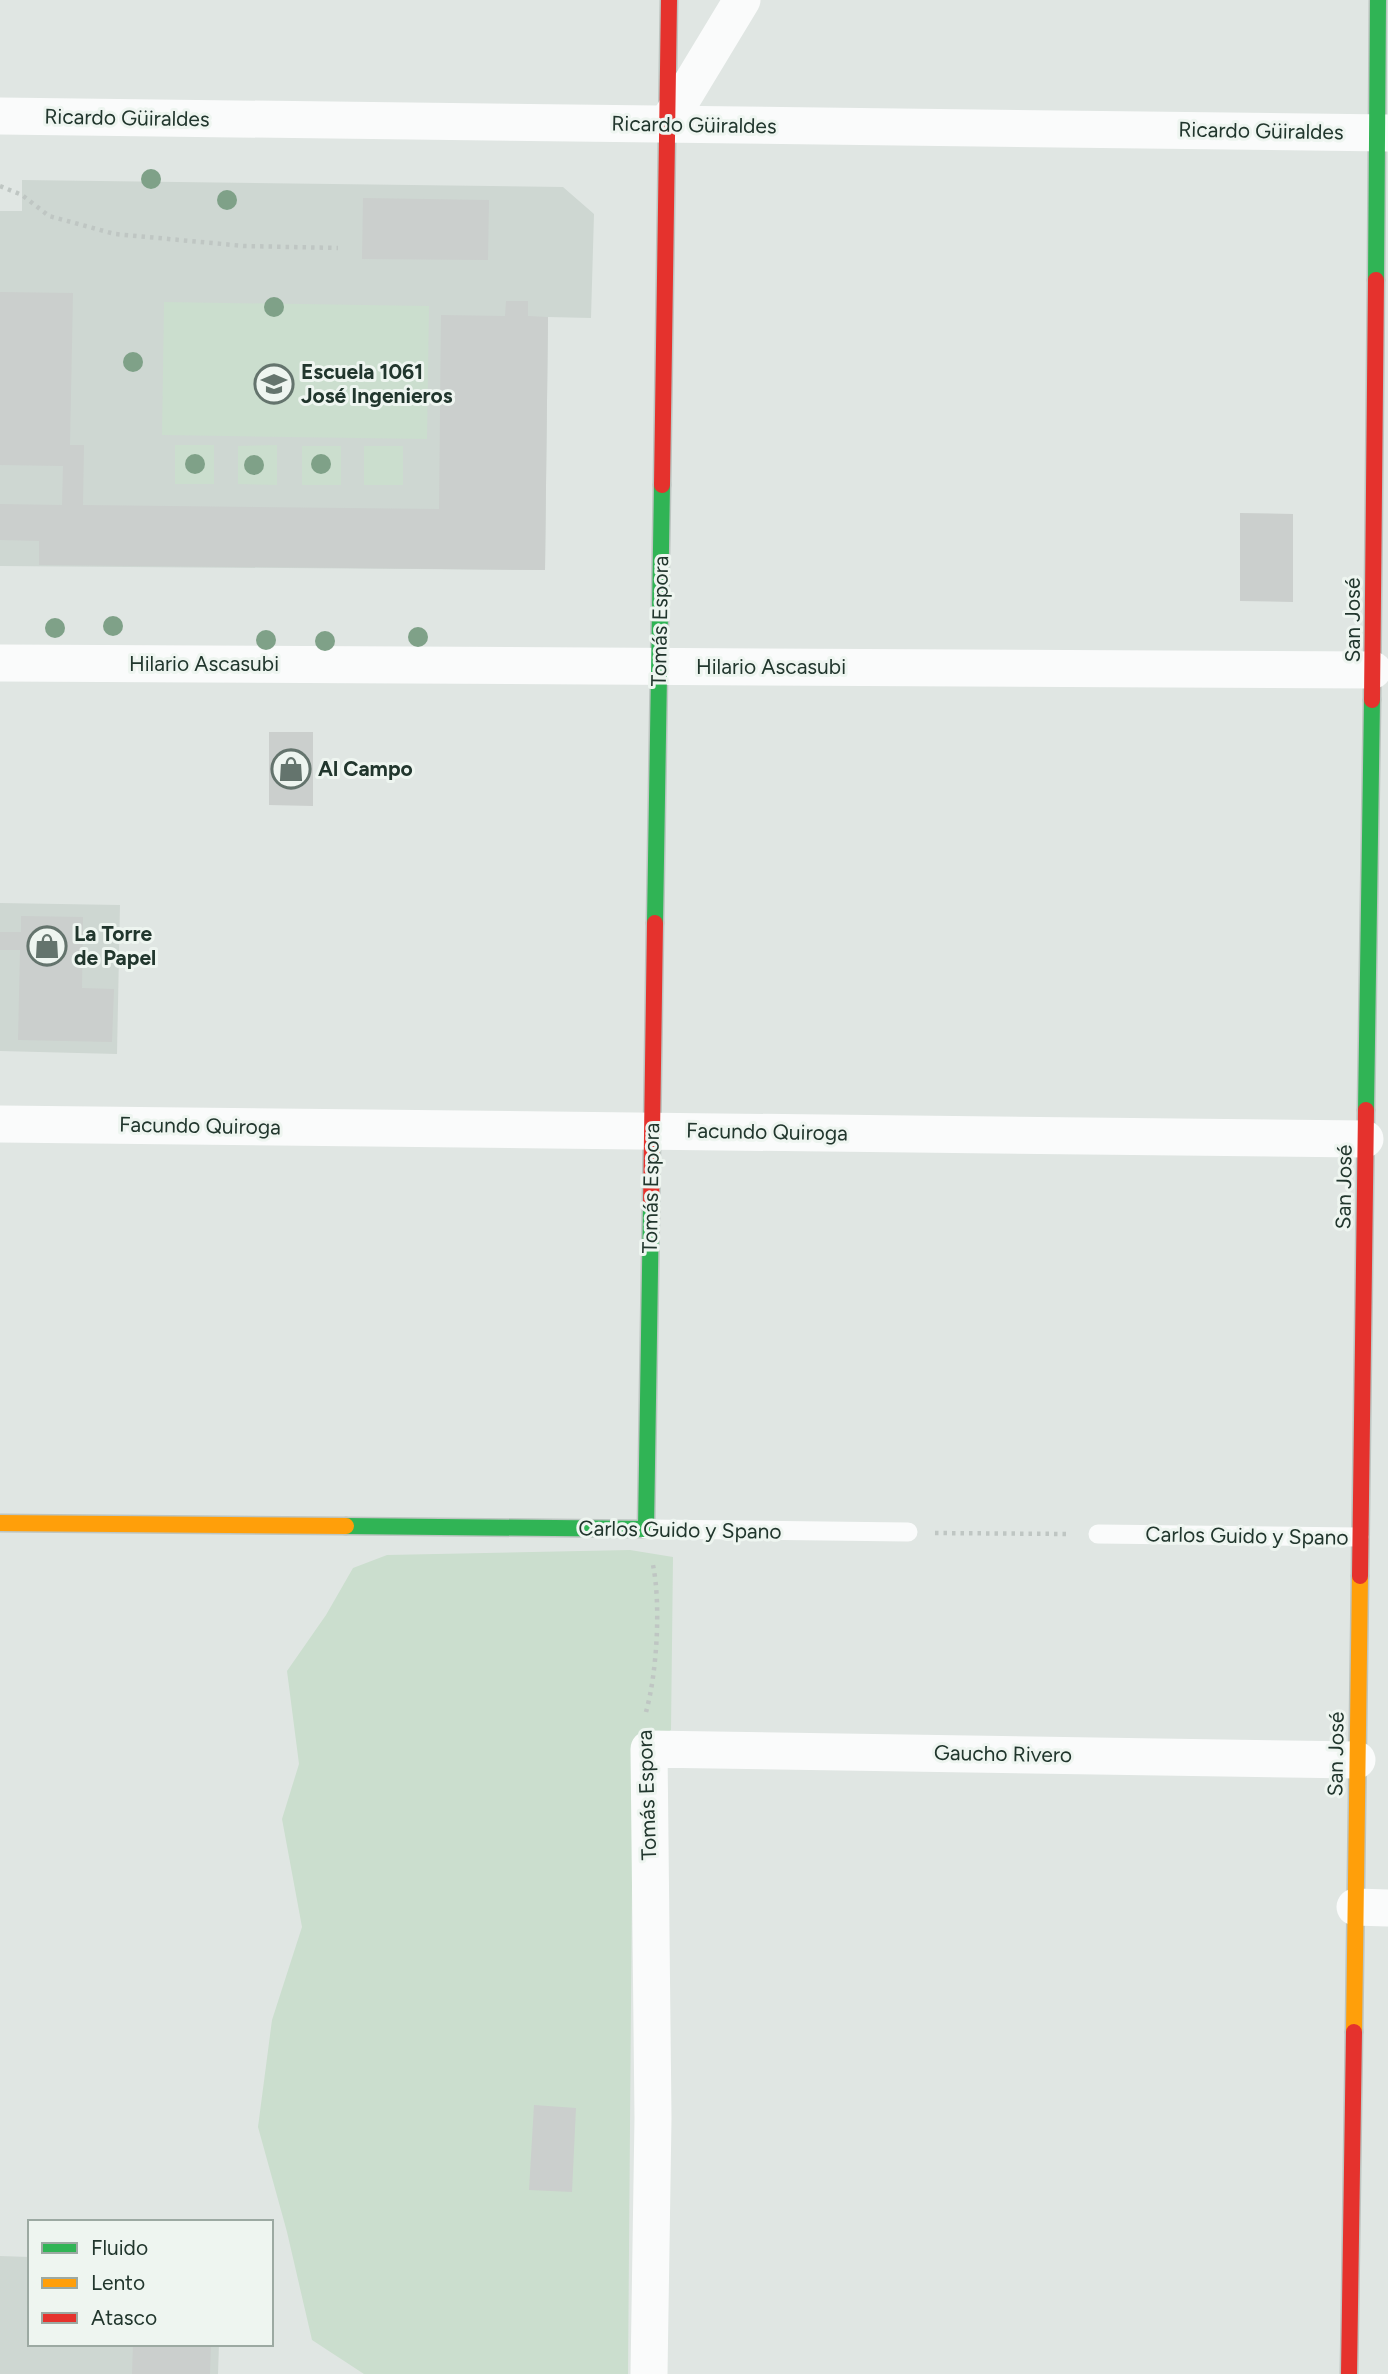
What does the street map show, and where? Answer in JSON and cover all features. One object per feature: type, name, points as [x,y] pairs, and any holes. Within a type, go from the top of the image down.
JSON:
[{"type":"street","name":"Tomás Espora","points":[[646,1530],[669,0]]},
{"type":"street","points":[[667,124],[742,0]]},
{"type":"street","name":"San José","points":[[1349,2374],[1372,1907],[1357,1760],[1383,133],[1378,0]]},
{"type":"street","name":"Ricardo Güiraldes","points":[[0,116],[1383,133]]},
{"type":"street","name":"Hilario Ascasubi","points":[[0,663],[1373,670]]},
{"type":"street","name":"Facundo Quiroga","points":[[0,1124],[1366,1139]]},
{"type":"street","name":"Carlos Guido y Spano","points":[[0,1523],[646,1530]]},
{"type":"street","name":"Tomás Espora","points":[[649,1749],[653,2118],[649,2374]]},
{"type":"street","name":"Gaucho Rivero","points":[[649,1749],[1357,1760]]},
{"type":"lane","name":"Carlos Guido y Spano","points":[[646,1530],[908,1532]]},
{"type":"lane","name":"Carlos Guido y Spano","points":[[1098,1534],[1359,1537]]},
{"type":"path","points":[[0,186],[22,195],[49,216],[115,234],[244,246],[338,248]]},
{"type":"path","name":"Tomás Espora","points":[[646,1530],[657,1584],[653,1686],[645,1720],[649,1749]]},
{"type":"path","points":[[908,1532],[1098,1534]]},
{"type":"shaded area","name":"Escuela 1061 José Ingenieros","points":[[22,180],[563,187],[594,214],[591,318],[548,317],[545,570],[0,566],[0,211],[22,211]]},
{"type":"shaded area","points":[[0,903],[120,905],[117,1054],[0,1051]]},
{"type":"shaded area","points":[[0,2256],[28,2257],[28,2346],[219,2346],[218,2374],[0,2374]]},
{"type":"green space","points":[[164,302],[429,306],[427,439],[162,435]]},
{"type":"green space","points":[[175,445],[214,445],[214,484],[175,484]]},
{"type":"green space","points":[[277,445],[277,485],[238,484],[238,446]]},
{"type":"green space","points":[[302,446],[341,446],[341,485],[302,485]]},
{"type":"green space","points":[[364,446],[403,446],[403,485],[364,485]]},
{"type":"green space","points":[[630,1550],[673,1557],[671,1730],[633,1759],[628,2374],[364,2374],[312,2340],[287,2232],[258,2127],[272,2020],[302,1927],[282,1819],[299,1764],[287,1671],[326,1615],[353,1568],[387,1555]]},
{"type":"building","points":[[363,198],[489,200],[488,260],[362,259]]},
{"type":"building","points":[[0,292],[73,293],[70,445],[84,445],[83,505],[439,509],[441,315],[505,316],[506,301],[528,301],[528,316],[548,317],[545,570],[39,565],[39,541],[0,540],[0,504],[62,505],[63,466],[0,465]]},
{"type":"building","points":[[1240,513],[1293,514],[1293,602],[1240,601]]},
{"type":"building","name":"Al Campo","points":[[269,732],[313,732],[313,806],[269,805]]},
{"type":"building","points":[[21,916],[83,917],[82,988],[114,989],[112,1042],[18,1040],[20,950],[0,950],[0,932],[21,932]]},
{"type":"building","points":[[534,2105],[576,2108],[572,2192],[529,2190]]},
{"type":"building","points":[[133,2346],[211,2346],[210,2374],[132,2374]]},
{"type":"traffic: fast","points":[[1376,280],[1378,0]]},
{"type":"traffic: fast","points":[[655,923],[662,485]]},
{"type":"traffic: fast","points":[[1366,1110],[1372,700]]},
{"type":"traffic: fast","points":[[346,1526],[646,1529],[651,1206]]},
{"type":"traffic: slow","points":[[0,1523],[346,1526]]},
{"type":"traffic: slow","points":[[1354,2032],[1360,1576]]},
{"type":"traffic: jam","points":[[662,485],[669,0]]},
{"type":"traffic: jam","points":[[1372,700],[1376,280]]},
{"type":"traffic: jam","points":[[651,1206],[655,923]]},
{"type":"traffic: jam","points":[[1360,1576],[1366,1110]]},
{"type":"traffic: jam","points":[[1349,2374],[1354,2032]]},
{"type":"place","name":"Escuela 1061 José Ingenieros","points":[[274,384]]},
{"type":"place","name":"Al Campo","points":[[291,769]]},
{"type":"place","name":"La Torre de Papel","points":[[47,946]]}]
